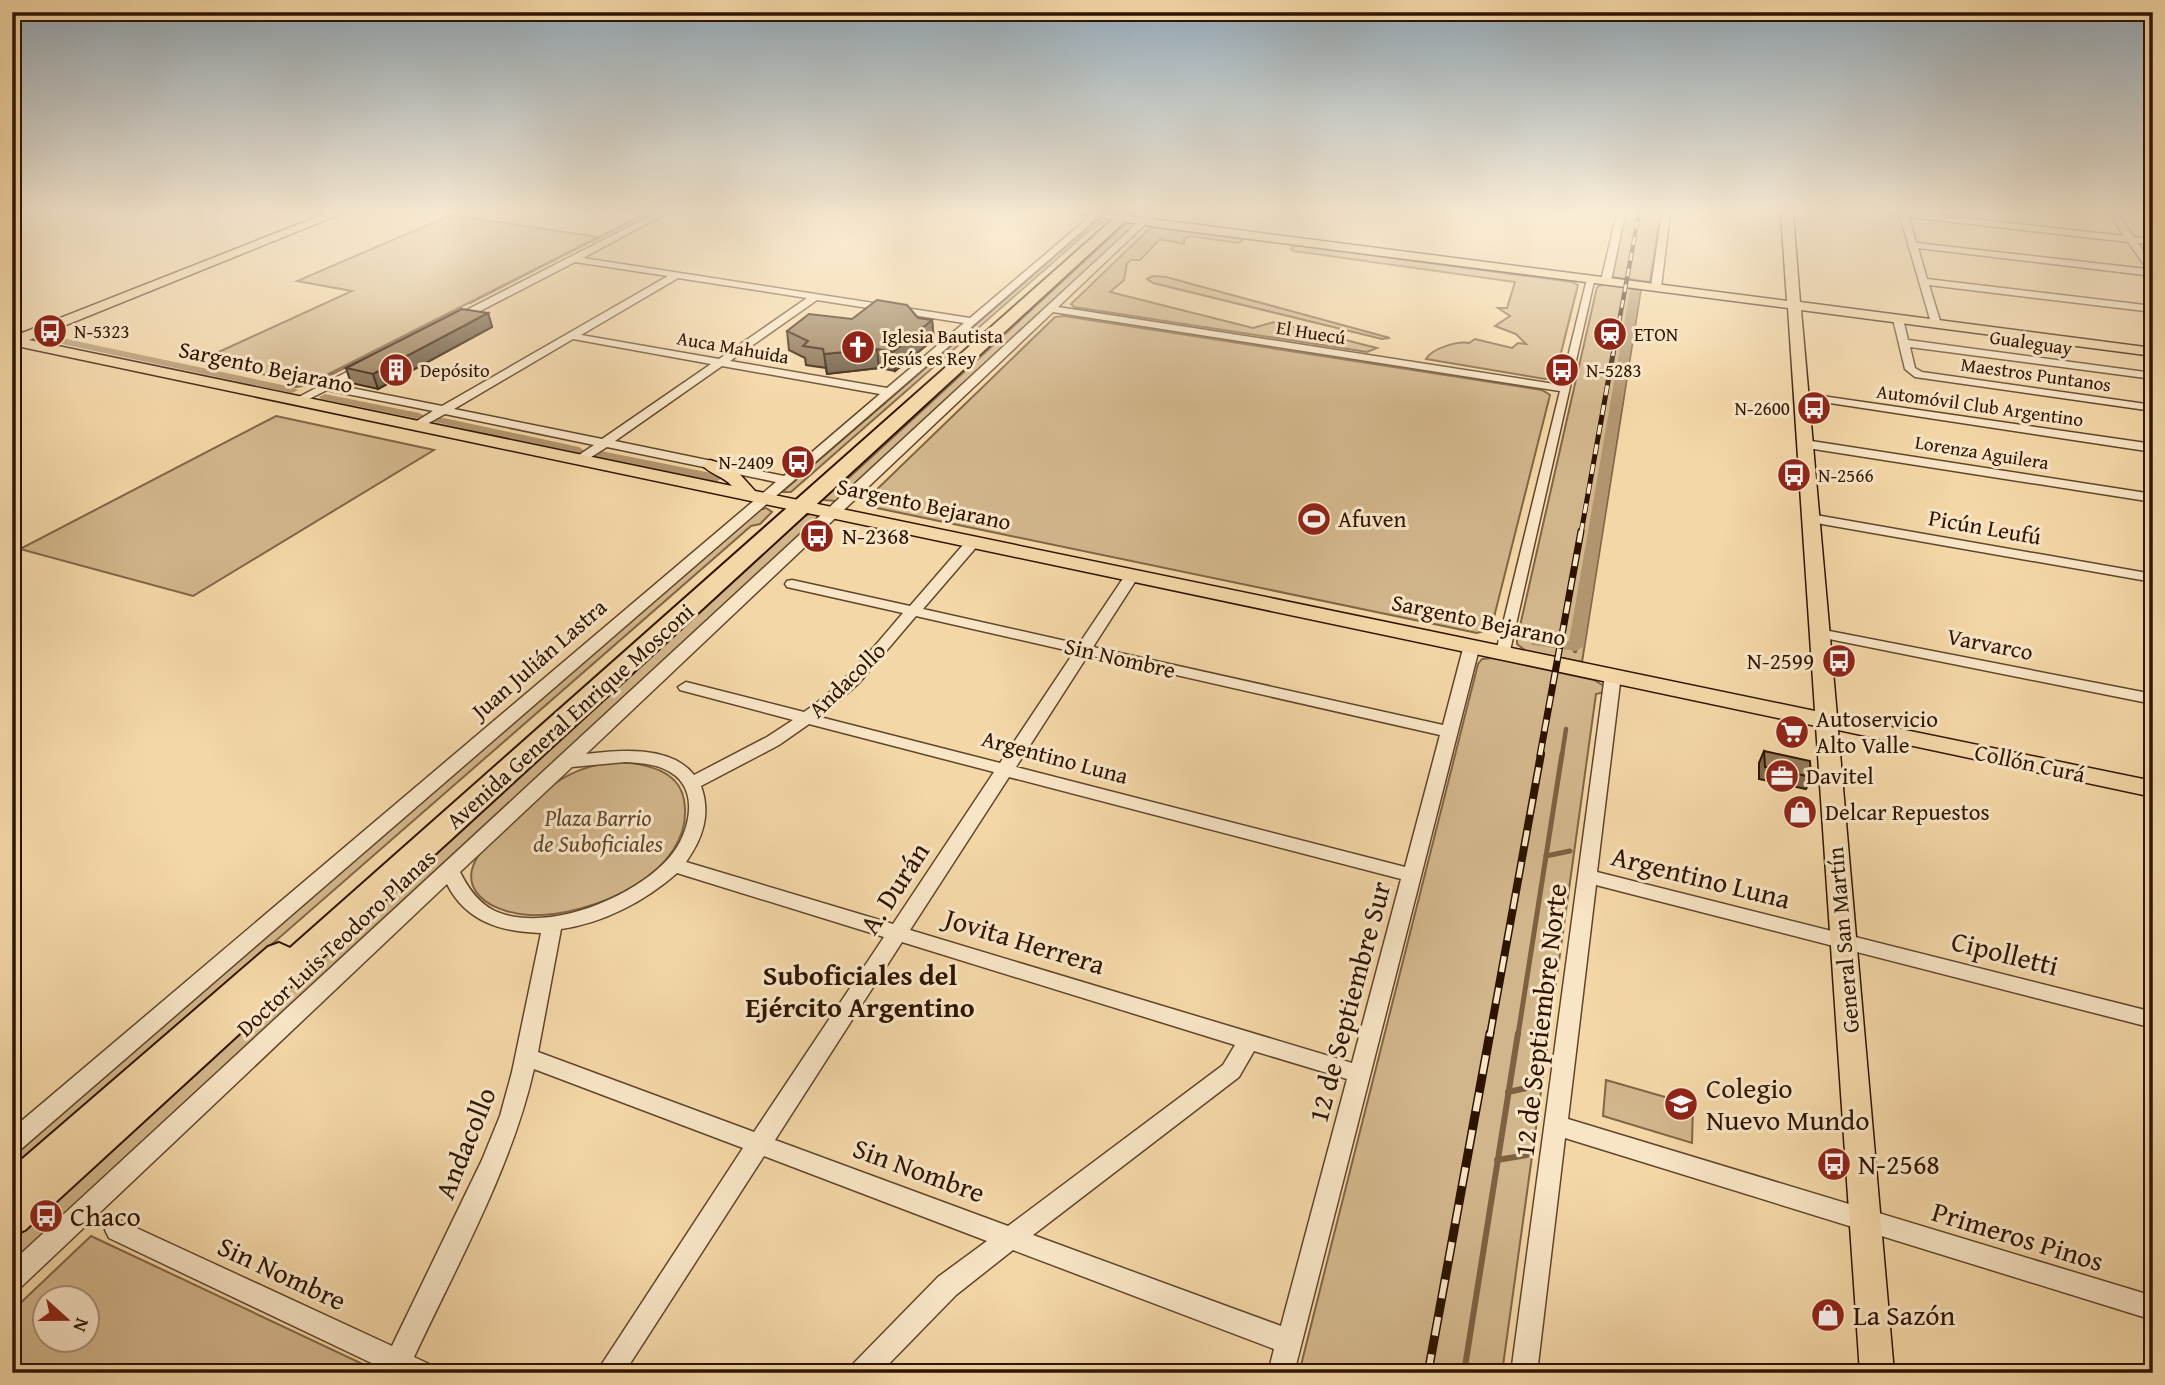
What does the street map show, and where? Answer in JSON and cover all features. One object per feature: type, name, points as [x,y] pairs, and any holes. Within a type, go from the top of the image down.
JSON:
[{"type":"highway","name":"Avenida General Enrique Mosconi","points":[[12,1191],[779,497],[1039,278]]},
{"type":"highway","name":"Avenida General Enrique Mosconi","points":[[12,1218],[779,497]]},
{"type":"main road","points":[[13,341],[174,278]]},
{"type":"main road","points":[[1582,278],[2153,352]]},
{"type":"main road","name":"General San Martín","points":[[1793,278],[1877,1373]]},
{"type":"main road","name":"Sargento Bejarano","points":[[13,341],[580,460],[779,497],[974,541],[1825,719]]},
{"type":"main road","points":[[710,464],[779,497]]},
{"type":"main road","name":"Collón Curá","points":[[1825,719],[2153,789]]},
{"type":"street","points":[[448,323],[537,278]]},
{"type":"street","points":[[416,426],[672,278]]},
{"type":"street","points":[[694,278],[977,317]]},
{"type":"street","points":[[736,278],[977,317]]},
{"type":"street","name":"Juan Julián Lastra","points":[[12,1143],[779,497],[889,392],[977,317],[1029,278]]},
{"type":"street","name":"Doctor Luis Teodoro Planas","points":[[12,1279],[1084,278]]},
{"type":"street","points":[[1656,287],[1657,278]]},
{"type":"street","points":[[1922,278],[1936,324]]},
{"type":"street","points":[[1504,652],[1566,389],[1599,280]]},
{"type":"street","points":[[1923,281],[2153,309]]},
{"type":"street","points":[[580,460],[816,296]]},
{"type":"street","name":"El Huecú","points":[[1051,309],[1566,389]]},
{"type":"street","points":[[1898,319],[1904,342]]},
{"type":"street","name":"Auca Mahuida","points":[[571,336],[889,392]]},
{"type":"street","name":"Maestros Puntanos","points":[[1904,342],[1910,369],[1915,374],[2153,408]]},
{"type":"street","name":"Gualeguay","points":[[1904,342],[2153,376]]},
{"type":"street","points":[[297,401],[374,361]]},
{"type":"street","name":"Sargento Bejarano","points":[[325,386],[710,464],[779,497]]},
{"type":"street","name":"Automóvil Club Argentino","points":[[1801,396],[2153,448]]},
{"type":"street","name":"Lorenza Aguilera","points":[[1805,444],[2153,498]]},
{"type":"street","name":"Picún Leufú","points":[[1810,518],[2153,578]]},
{"type":"street","name":"Andacollo","points":[[691,785],[808,719],[848,685],[974,541]]},
{"type":"street","name":"A. Durán","points":[[609,1373],[1133,574]]},
{"type":"street","name":"Sin Nombre","points":[[792,584],[1449,732]]},
{"type":"street","name":"Varvarco","points":[[1819,634],[2153,699]]},
{"type":"street","name":"12 de Septiembre Sur","points":[[1281,1373],[1472,645]]},
{"type":"street","name":"12 de Septiembre Norte","points":[[1524,1373],[1613,675]]},
{"type":"street","name":"Argentino Luna","points":[[686,687],[1411,875]]},
{"type":"street","points":[[450,870],[466,899],[490,916],[524,925],[553,923],[615,906],[648,887],[674,865],[694,832],[698,804],[691,785],[676,769],[665,763],[640,757],[613,756],[565,762]]},
{"type":"street","name":"Jovita Herrera","points":[[674,865],[1359,1074]]},
{"type":"street","name":"Argentino Luna","points":[[1587,877],[1843,941]]},
{"type":"street","name":"Andacollo","points":[[404,1369],[503,1138],[518,1094],[553,923]]},
{"type":"street","name":"Cipolletti","points":[[1843,941],[2153,1020]]},
{"type":"street","points":[[862,1373],[929,1302],[1223,1079],[1237,1064],[1249,1041]]},
{"type":"street","name":"Sin Nombre","points":[[526,1057],[1289,1342]]},
{"type":"street","points":[[1555,1125],[1865,1220]]},
{"type":"street","name":"Primeros Pinos","points":[[1865,1220],[2153,1308]]},
{"type":"street","name":"Sin Nombre","points":[[117,1230],[404,1369]]},
{"type":"green space","points":[[305,278],[518,278],[309,384],[199,361],[352,291],[297,281]]},
{"type":"green space","points":[[1030,278],[1036,278],[791,492],[782,492]]},
{"type":"green space","points":[[1067,278],[1079,278],[836,501],[822,500],[834,485],[842,484]]},
{"type":"green space","points":[[1098,278],[1124,278],[1110,292],[1253,328],[1274,322],[1377,348],[1367,352],[1074,307],[1071,304]]},
{"type":"green space","points":[[1168,278],[1390,338],[1382,339],[1153,283],[1147,279]]},
{"type":"green space","points":[[1484,278],[1539,278],[1578,285],[1555,377],[1545,379],[1426,359],[1439,349],[1452,344],[1469,343],[1475,339],[1512,348],[1518,343],[1526,344],[1516,334],[1495,326],[1510,316],[1498,308],[1507,308],[1515,282]]},
{"type":"green space","points":[[1617,278],[1651,278],[1650,282]]},
{"type":"green space","points":[[1604,284],[1641,289],[1582,662],[1526,651],[1517,644],[1517,639],[1597,287]]},
{"type":"green space","points":[[1064,316],[1542,390],[1550,395],[1491,629],[1477,633],[872,507],[867,499],[1055,317]]},
{"type":"green space","points":[[276,416],[434,450],[193,596],[20,549]]},
{"type":"green space","points":[[766,508],[772,512],[760,524],[751,526],[12,1171],[12,1154],[756,511]]},
{"type":"green space","points":[[812,513],[820,517],[12,1269],[12,1242],[805,516]]},
{"type":"green space","points":[[1492,658],[1594,680],[1604,686],[1605,692],[1596,694],[1502,1373],[1299,1373],[1478,664],[1482,659]]},
{"type":"green space","name":"Plaza Barrio de Suboficiales","points":[[616,762],[658,770],[675,781],[681,790],[684,800],[683,826],[674,850],[656,870],[634,886],[607,899],[580,909],[553,914],[512,913],[485,901],[476,892],[472,882],[472,870],[478,856],[533,801],[561,779],[577,771]]},
{"type":"green space","points":[[1606,1080],[1693,1105],[1692,1143],[1603,1116]]},
{"type":"green space","points":[[91,1236],[367,1366],[375,1373],[12,1373],[12,1311],[32,1292],[32,1354],[102,1354],[102,1284],[40,1284]]},
{"type":"building","points":[[877,300],[907,305],[918,318],[932,320],[893,352],[877,349],[824,354],[823,349],[803,346],[808,341],[787,331],[809,314],[852,319]]},
{"type":"building","points":[[462,309],[488,313],[373,374],[346,368]]},
{"type":"building","points":[[1764,751],[1810,761],[1811,777],[1765,767]]},
{"type":"waterway","points":[[470,303],[520,278]]},
{"type":"waterway","points":[[1564,645],[1576,646],[1635,290]]},
{"type":"waterway","points":[[367,355],[461,308]]},
{"type":"waterway","points":[[12,331],[21,333]]},
{"type":"waterway","points":[[38,336],[292,390]]},
{"type":"waterway","points":[[284,388],[311,384],[371,354]]},
{"type":"waterway","points":[[325,397],[419,416]]},
{"type":"waterway","points":[[439,420],[579,451]]},
{"type":"waterway","points":[[601,455],[716,478]]},
{"type":"waterway","points":[[1537,642],[1553,644]]},
{"type":"waterway","points":[[1575,651],[1576,646]]},
{"type":"waterway","points":[[1562,755],[1566,729]]},
{"type":"waterway","points":[[1546,856],[1562,754]]},
{"type":"waterway","points":[[1546,856],[1570,851]]},
{"type":"waterway","points":[[1518,1035],[1546,856]]},
{"type":"waterway","points":[[1509,1092],[1518,1033]]},
{"type":"waterway","points":[[1509,1092],[1536,1086]]},
{"type":"waterway","points":[[1498,1160],[1509,1092]]},
{"type":"waterway","points":[[1498,1160],[1527,1155]]},
{"type":"waterway","points":[[1464,1373],[1498,1160]]},
{"type":"railway","points":[[1613,355],[1627,278]]},
{"type":"railway","points":[[1581,533],[1613,354]]},
{"type":"railway","points":[[1540,755],[1581,531]]},
{"type":"railway","points":[[1490,1035],[1541,754]]},
{"type":"railway","points":[[1428,1373],[1490,1033]]},
{"type":"place","name":"N-5323","points":[[50,331]]},
{"type":"place","name":"ETON","points":[[1610,334]]},
{"type":"place","name":"Iglesia Bautista Jesús es Rey","points":[[858,347]]},
{"type":"place","name":"Depósito","points":[[396,370]]},
{"type":"place","name":"N-5283","points":[[1562,370]]},
{"type":"place","name":"N-2600","points":[[1814,408]]},
{"type":"place","name":"N-2409","points":[[798,462]]},
{"type":"place","name":"N-2566","points":[[1794,475]]},
{"type":"place","name":"Afuven","points":[[1314,519]]},
{"type":"place","name":"N-2368","points":[[817,536]]},
{"type":"place","name":"N-2599","points":[[1839,661]]},
{"type":"place","name":"Autoservicio Alto Valle","points":[[1792,732]]},
{"type":"place","name":"Davitel","points":[[1782,776]]},
{"type":"place","name":"Delcar Repuestos","points":[[1800,812]]},
{"type":"place","name":"Colegio Nuevo Mundo","points":[[1681,1104]]},
{"type":"place","name":"N-2568","points":[[1834,1164]]},
{"type":"place","name":"Chaco","points":[[46,1216]]},
{"type":"place","name":"La Sazón","points":[[1828,1315]]},
{"type":"district","name":"Suboficiales del Ejército Argentino","points":[[860,991]]}]
